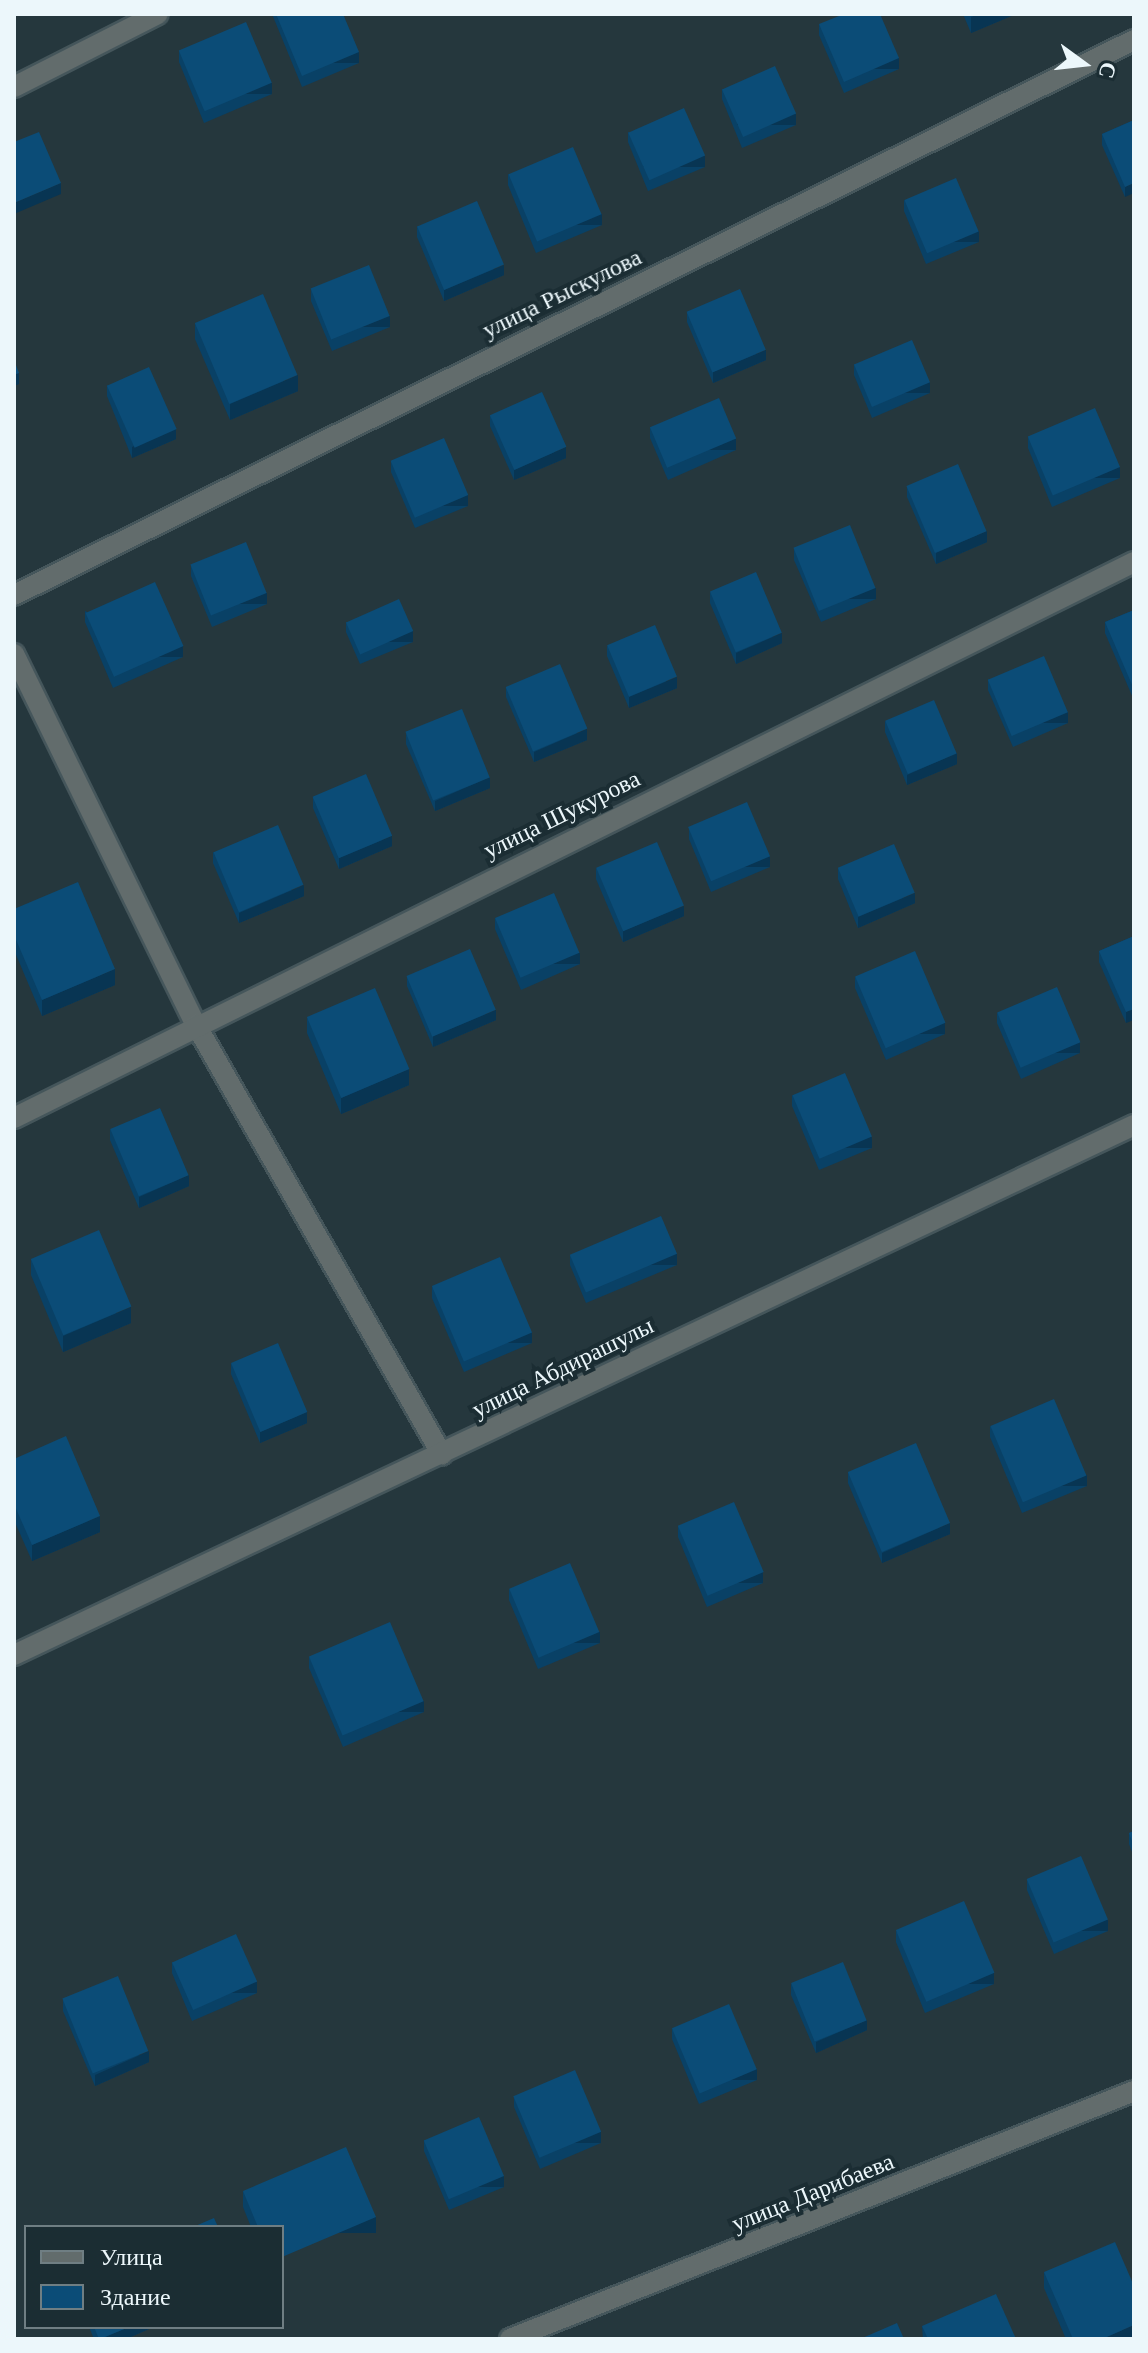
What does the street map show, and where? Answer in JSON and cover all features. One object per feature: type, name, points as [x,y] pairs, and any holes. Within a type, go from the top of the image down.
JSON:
[{"type":"street","points":[[14,87],[158,14]]},
{"type":"street","name":"улица Рыскулова","points":[[14,595],[1134,40]]},
{"type":"street","name":"улица Шукурова","points":[[14,1118],[1134,562]]},
{"type":"street","points":[[14,654],[196,1025],[442,1455]]},
{"type":"street","name":"улица Абдирашулы","points":[[14,1655],[1134,1125]]},
{"type":"street","name":"улица Дарибаева","points":[[510,2339],[1134,2091]]},
{"type":"building","points":[[276,14],[343,14],[359,52],[302,76]]},
{"type":"building","points":[[844,14],[880,14],[899,58],[844,82],[819,24]]},
{"type":"building","points":[[246,22],[272,83],[205,111],[179,51]]},
{"type":"building","points":[[775,66],[796,114],[743,137],[722,90]]},
{"type":"building","points":[[684,108],[705,156],[649,180],[628,133]]},
{"type":"building","points":[[1134,120],[1134,183],[1125,187],[1102,134]]},
{"type":"building","points":[[39,132],[61,183],[14,203],[14,142]]},
{"type":"building","points":[[573,147],[602,214],[537,242],[509,174]]},
{"type":"building","points":[[956,178],[979,231],[927,253],[904,200]]},
{"type":"building","points":[[477,201],[504,265],[444,290],[417,226]]},
{"type":"building","points":[[369,265],[390,316],[331,340],[311,289]]},
{"type":"building","points":[[740,289],[766,350],[712,372],[687,312]]},
{"type":"building","points":[[263,294],[297,375],[229,404],[195,323]]},
{"type":"building","points":[[912,340],[930,382],[872,407],[854,365]]},
{"type":"building","points":[[149,367],[177,429],[135,448],[107,386]]},
{"type":"building","points":[[542,392],[566,447],[514,470],[490,415]]},
{"type":"building","points":[[719,398],[736,439],[667,468],[650,427]]},
{"type":"building","points":[[1095,408],[1120,467],[1053,495],[1028,437]]},
{"type":"building","points":[[444,438],[468,495],[415,518],[391,461]]},
{"type":"building","points":[[958,464],[987,531],[935,553],[906,486]]},
{"type":"building","points":[[850,525],[875,588],[819,611],[793,548]]},
{"type":"building","points":[[246,542],[267,593],[211,615],[190,564]]},
{"type":"building","points":[[756,572],[782,633],[736,652],[710,592]]},
{"type":"building","points":[[155,582],[183,646],[114,677],[86,613]]},
{"type":"building","points":[[399,599],[413,631],[360,655],[346,623]]},
{"type":"building","points":[[1134,610],[1134,687],[1133,687],[1105,622]]},
{"type":"building","points":[[655,625],[677,677],[629,697],[607,645]]},
{"type":"building","points":[[1044,656],[1068,712],[1012,736],[988,680]]},
{"type":"building","points":[[560,664],[587,728],[533,751],[506,687]]},
{"type":"building","points":[[934,700],[957,753],[908,774],[885,721]]},
{"type":"building","points":[[462,709],[490,778],[433,800],[405,732]]},
{"type":"building","points":[[366,774],[392,836],[339,858],[313,797]]},
{"type":"building","points":[[747,802],[770,856],[711,881],[688,827]]},
{"type":"building","points":[[278,825],[303,885],[239,912],[214,852]]},
{"type":"building","points":[[657,842],[684,906],[623,931],[596,868]]},
{"type":"building","points":[[894,844],[915,893],[859,917],[838,868]]},
{"type":"building","points":[[78,882],[115,969],[42,1000],[14,935],[14,909]]},
{"type":"building","points":[[554,893],[579,953],[520,978],[495,918]]},
{"type":"building","points":[[1134,936],[1134,1009],[1126,1012],[1099,951]]},
{"type":"building","points":[[470,949],[496,1010],[432,1037],[406,976]]},
{"type":"building","points":[[915,951],[945,1023],[886,1048],[855,976]]},
{"type":"building","points":[[1057,987],[1080,1042],[1021,1068],[997,1012]]},
{"type":"building","points":[[375,988],[409,1069],[341,1098],[307,1017]]},
{"type":"building","points":[[845,1073],[872,1137],[819,1159],[793,1095]]},
{"type":"building","points":[[160,1108],[189,1175],[139,1196],[110,1129]]},
{"type":"building","points":[[661,1216],[677,1254],[586,1292],[570,1255]]},
{"type":"building","points":[[99,1230],[131,1306],[63,1335],[31,1259]]},
{"type":"building","points":[[500,1257],[532,1332],[464,1361],[432,1286]]},
{"type":"building","points":[[278,1343],[307,1412],[260,1432],[231,1363]]},
{"type":"building","points":[[1054,1399],[1086,1475],[1023,1502],[990,1426]]},
{"type":"building","points":[[66,1436],[100,1516],[32,1545],[14,1504],[14,1459]]},
{"type":"building","points":[[916,1443],[950,1523],[882,1552],[848,1472]]},
{"type":"building","points":[[734,1502],[764,1572],[708,1596],[678,1526]]},
{"type":"building","points":[[570,1563],[599,1632],[539,1658],[509,1589]]},
{"type":"building","points":[[390,1622],[424,1701],[343,1736],[309,1656]]},
{"type":"building","points":[[1081,1856],[1108,1920],[1054,1943],[1027,1879]]},
{"type":"building","points":[[964,1901],[994,1973],[926,2002],[896,1930]]},
{"type":"building","points":[[236,1934],[257,1982],[193,2010],[172,1962]]},
{"type":"building","points":[[843,1962],[867,2020],[815,2041],[791,1983]]},
{"type":"building","points":[[118,1976],[148,2051],[93,2074],[62,1998]]},
{"type":"building","points":[[729,2004],[757,2069],[700,2094],[672,2028]]},
{"type":"building","points":[[575,2070],[601,2132],[540,2158],[513,2096]]},
{"type":"building","points":[[479,2117],[504,2176],[449,2199],[424,2140]]},
{"type":"building","points":[[346,2147],[376,2217],[284,2256],[284,2225],[257,2225],[243,2191]]},
{"type":"building","points":[[214,2218],[217,2225],[198,2225]]},
{"type":"building","points":[[1115,2242],[1134,2286],[1134,2325],[1102,2339],[1073,2339],[1044,2272]]},
{"type":"building","points":[[996,2294],[1016,2339],[928,2339],[922,2326]]},
{"type":"building","points":[[897,2323],[904,2339],[860,2339]]},
{"type":"building","points":[[95,2329],[124,2329],[99,2339]]}]
